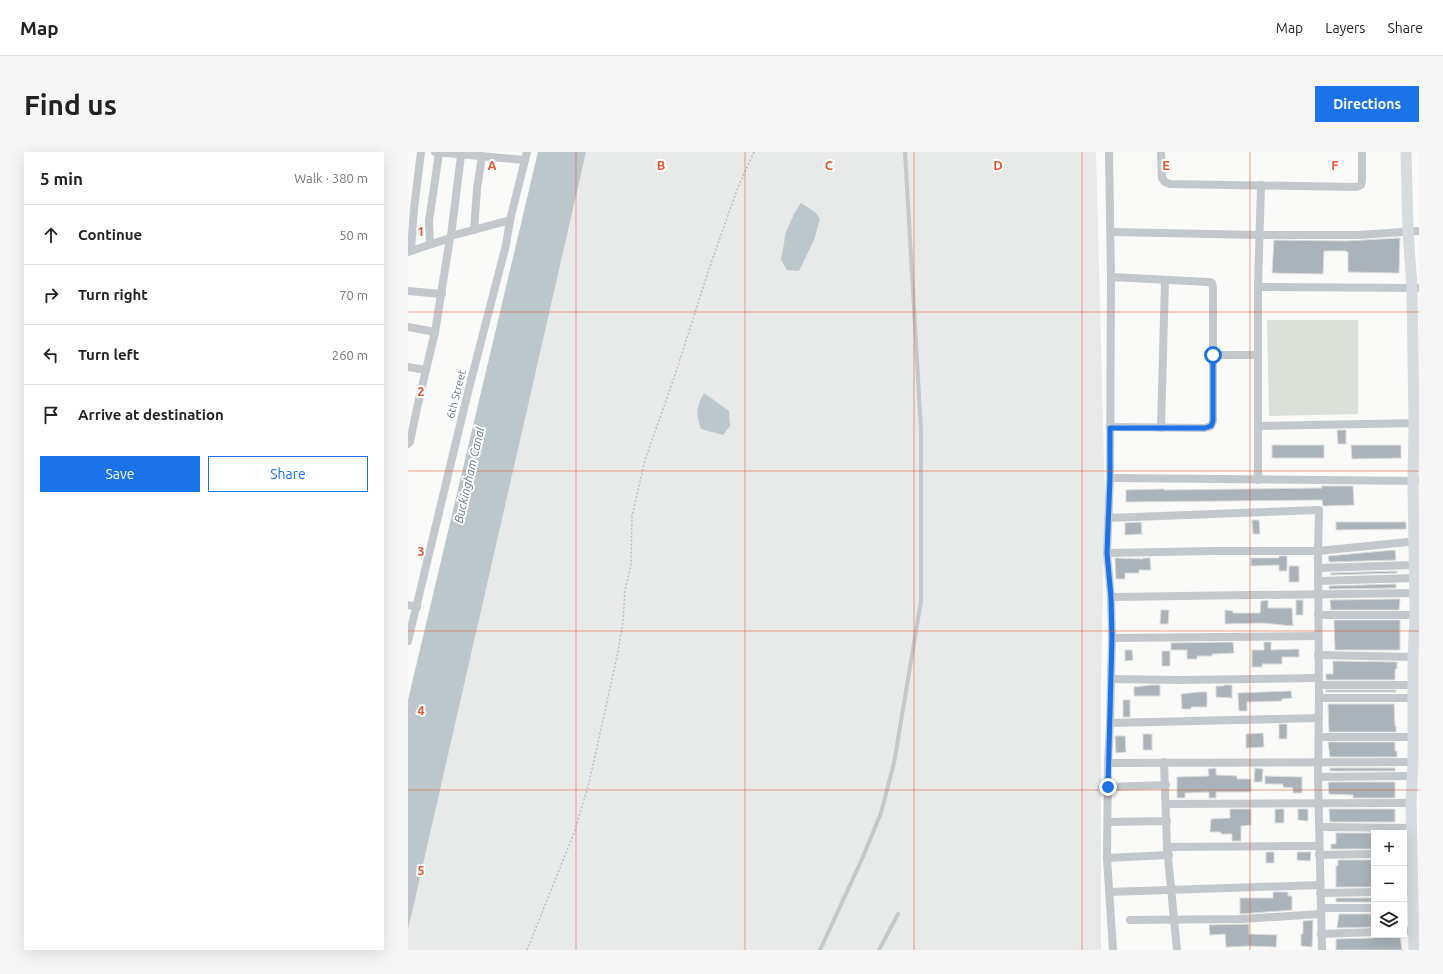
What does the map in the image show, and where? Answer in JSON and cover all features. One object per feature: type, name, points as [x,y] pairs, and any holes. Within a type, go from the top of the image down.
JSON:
[{"type":"main road","points":[[1406,152],[1414,232],[1416,288],[1417,423],[1416,541],[1414,564],[1414,698],[1411,802],[1412,828],[1408,853],[1409,930],[1414,950]]},
{"type":"street","points":[[421,152],[410,251],[451,237],[510,220]]},
{"type":"street","points":[[430,244],[429,221],[436,152],[482,156],[526,156]]},
{"type":"street","points":[[1109,152],[1111,232],[1110,478],[1107,553],[1111,597],[1112,638],[1107,858],[1113,950]]},
{"type":"street","points":[[1161,152],[1162,178],[1165,182],[1357,187],[1361,185],[1362,180],[1362,152]]},
{"type":"street","points":[[408,444],[410,442],[435,332],[451,237],[462,155]]},
{"type":"street","points":[[474,230],[477,190],[482,156]]},
{"type":"street","name":"6th Street","points":[[408,641],[468,392],[506,244],[510,220],[526,156]]},
{"type":"street","points":[[1258,480],[1258,287],[1261,185]]},
{"type":"street","points":[[1111,232],[1260,235],[1358,235],[1414,232]]},
{"type":"street","points":[[1110,428],[1205,428],[1211,426],[1213,421],[1212,283],[1111,277]]},
{"type":"street","points":[[1161,428],[1165,280]]},
{"type":"street","points":[[1258,287],[1416,288]]},
{"type":"street","points":[[408,291],[442,294]]},
{"type":"street","points":[[408,327],[435,332]]},
{"type":"street","points":[[1213,355],[1258,355]]},
{"type":"street","points":[[408,367],[426,370]]},
{"type":"street","points":[[408,406],[417,408]]},
{"type":"street","points":[[1258,426],[1417,423]]},
{"type":"street","points":[[1110,478],[1416,481]]},
{"type":"street","points":[[1108,518],[1319,510],[1318,777],[1322,950]]},
{"type":"street","points":[[1107,553],[1318,551],[1416,541]]},
{"type":"street","points":[[1318,568],[1414,564]]},
{"type":"street","points":[[1318,581],[1414,578]]},
{"type":"street","points":[[1111,597],[1414,593]]},
{"type":"street","points":[[408,605],[417,607]]},
{"type":"street","points":[[1318,615],[1415,615]]},
{"type":"street","points":[[1112,638],[1318,636]]},
{"type":"street","points":[[1318,655],[1413,657]]},
{"type":"street","points":[[1111,679],[1413,685]]},
{"type":"street","points":[[1319,698],[1414,698]]},
{"type":"street","points":[[1110,723],[1319,718]]},
{"type":"street","points":[[1319,738],[1413,737]]},
{"type":"street","points":[[1164,762],[1168,851],[1177,950]]},
{"type":"street","points":[[1108,763],[1413,762]]},
{"type":"street","points":[[1318,777],[1412,776]]},
{"type":"street","points":[[1108,787],[1166,785]]},
{"type":"street","points":[[1166,804],[1319,804],[1411,802]]},
{"type":"street","points":[[1108,822],[1167,821]]},
{"type":"street","points":[[1319,827],[1412,828]]},
{"type":"street","points":[[1107,858],[1168,851],[1319,851],[1371,854]]},
{"type":"street","points":[[1109,892],[1320,884]]},
{"type":"street","points":[[1320,894],[1371,892]]},
{"type":"street","points":[[1130,920],[1242,919],[1321,911],[1371,908]]},
{"type":"street","points":[[1321,934],[1371,932]]},
{"type":"lane","points":[[820,950],[862,859],[881,813],[894,763],[921,601],[921,430],[905,152]]},
{"type":"lane","points":[[879,950],[898,914]]},
{"type":"path","points":[[527,950],[574,833],[589,784],[618,652],[625,590],[631,565],[632,516],[645,460],[675,375],[711,261],[738,187],[754,152]]},
{"type":"shaded area","points":[[586,152],[1096,152],[1105,499],[1101,678],[1101,950],[408,950],[408,930]]},
{"type":"shaded area","points":[[1267,320],[1358,320],[1358,414],[1269,416]]},
{"type":"water","name":"Buckingham Canal","points":[[538,152],[586,152],[408,930],[408,700]]},
{"type":"water","points":[[801,203],[815,212],[820,219],[814,240],[799,271],[787,270],[781,260],[786,232]]},
{"type":"water","points":[[704,393],[729,411],[730,426],[723,435],[701,429],[698,419],[698,407]]},
{"type":"building","points":[[1400,238],[1399,273],[1348,272],[1348,252],[1324,251],[1323,274],[1272,273],[1274,240],[1346,241]]},
{"type":"building","points":[[1337,430],[1346,430],[1346,444],[1338,444]]},
{"type":"building","points":[[1272,445],[1324,445],[1324,458],[1272,458]]},
{"type":"building","points":[[1351,445],[1401,445],[1401,458],[1352,459]]},
{"type":"building","points":[[1322,486],[1353,486],[1354,505],[1323,506],[1322,500],[1126,502],[1126,490],[1322,488]]},
{"type":"building","points":[[1252,520],[1259,520],[1260,534],[1253,534]]},
{"type":"building","points":[[1141,522],[1142,534],[1125,535],[1125,523]]},
{"type":"building","points":[[1336,522],[1406,522],[1406,529],[1336,530]]},
{"type":"building","points":[[1395,550],[1396,560],[1329,562],[1328,556]]},
{"type":"building","points":[[1279,556],[1287,556],[1287,571],[1279,571],[1279,565],[1251,566],[1251,558],[1279,558]]},
{"type":"building","points":[[1115,558],[1150,558],[1151,570],[1139,570],[1139,573],[1125,573],[1125,579],[1116,579]]},
{"type":"building","points":[[1289,566],[1299,566],[1299,582],[1289,582]]},
{"type":"building","points":[[1397,571],[1397,573],[1331,575],[1331,573]]},
{"type":"building","points":[[1396,584],[1396,588],[1329,589],[1329,586]]},
{"type":"building","points":[[1400,599],[1399,610],[1331,610],[1330,600]]},
{"type":"building","points":[[1268,600],[1268,608],[1292,608],[1293,626],[1262,623],[1225,624],[1225,610],[1233,611],[1233,613],[1260,613],[1261,601]]},
{"type":"building","points":[[1296,600],[1303,600],[1303,615],[1296,615]]},
{"type":"building","points":[[1161,610],[1169,610],[1168,624],[1160,624]]},
{"type":"building","points":[[1334,620],[1400,620],[1400,650],[1335,650]]},
{"type":"building","points":[[1233,642],[1234,653],[1212,654],[1212,656],[1197,656],[1197,659],[1187,659],[1187,650],[1171,650],[1171,643]]},
{"type":"building","points":[[1264,642],[1271,642],[1271,650],[1299,649],[1299,657],[1282,657],[1282,664],[1262,664],[1262,667],[1252,667],[1252,650],[1264,650]]},
{"type":"building","points":[[1125,650],[1132,650],[1133,660],[1125,661]]},
{"type":"building","points":[[1162,651],[1170,651],[1170,666],[1162,666]]},
{"type":"building","points":[[1333,661],[1397,662],[1397,669],[1395,669],[1395,680],[1326,680],[1326,674],[1333,674]]},
{"type":"building","points":[[1160,685],[1160,696],[1134,696],[1134,687]]},
{"type":"building","points":[[1232,685],[1232,698],[1216,697],[1216,686]]},
{"type":"building","points":[[1326,690],[1396,690],[1396,692],[1326,692]]},
{"type":"building","points":[[1291,691],[1292,698],[1282,699],[1282,701],[1247,702],[1247,711],[1239,711],[1238,693]]},
{"type":"building","points":[[1207,692],[1207,707],[1191,707],[1191,709],[1182,709],[1181,694]]},
{"type":"building","points":[[1123,700],[1130,700],[1130,717],[1123,717]]},
{"type":"building","points":[[1328,704],[1394,704],[1396,732],[1329,732]]},
{"type":"building","points":[[1279,724],[1287,724],[1287,739],[1279,739]]},
{"type":"building","points":[[1263,733],[1264,747],[1246,748],[1246,734]]},
{"type":"building","points":[[1143,734],[1152,734],[1152,750],[1143,750]]},
{"type":"building","points":[[1115,736],[1125,736],[1126,752],[1116,753]]},
{"type":"building","points":[[1328,742],[1395,742],[1397,757],[1330,757]]},
{"type":"building","points":[[1216,768],[1216,775],[1237,776],[1237,779],[1251,779],[1251,792],[1216,792],[1216,798],[1209,798],[1209,792],[1185,793],[1185,798],[1177,798],[1177,777],[1209,776],[1208,769]]},
{"type":"building","points":[[1255,768],[1263,769],[1262,782],[1254,782]]},
{"type":"building","points":[[1330,768],[1395,768],[1395,771],[1330,771]]},
{"type":"building","points":[[1265,776],[1302,777],[1302,793],[1293,793],[1293,788],[1283,787],[1283,784],[1265,784]]},
{"type":"building","points":[[1328,782],[1395,782],[1395,798],[1353,798],[1353,795],[1329,794]]},
{"type":"building","points":[[1230,809],[1251,809],[1251,825],[1241,826],[1241,841],[1232,841],[1232,834],[1210,832],[1211,819],[1230,818]]},
{"type":"building","points":[[1275,809],[1284,809],[1284,823],[1275,823]]},
{"type":"building","points":[[1298,809],[1308,809],[1308,821],[1298,820]]},
{"type":"building","points":[[1329,809],[1395,809],[1395,822],[1330,822]]},
{"type":"building","points":[[1336,833],[1371,833],[1371,849],[1331,849],[1331,844],[1336,844]]},
{"type":"building","points":[[1266,852],[1274,852],[1274,863],[1266,863]]},
{"type":"building","points":[[1297,852],[1311,852],[1310,861],[1297,860]]},
{"type":"building","points":[[1338,860],[1371,860],[1371,887],[1336,887],[1336,866],[1338,866]]},
{"type":"building","points":[[1273,892],[1288,892],[1288,896],[1292,896],[1292,910],[1240,914],[1240,898],[1273,898]]},
{"type":"building","points":[[1336,898],[1371,898],[1371,902],[1336,902]]},
{"type":"building","points":[[1339,914],[1371,914],[1371,927],[1337,928]]},
{"type":"building","points":[[1313,920],[1312,947],[1301,946],[1303,921]]},
{"type":"building","points":[[1249,924],[1249,934],[1277,935],[1276,947],[1226,947],[1225,934],[1210,935],[1209,925]]},
{"type":"building","points":[[1400,938],[1402,950],[1336,950],[1336,939]]},
{"type":"route","points":[[1108,787],[1112,638],[1111,597],[1107,553],[1110,428],[1205,428],[1211,426],[1213,421],[1213,355]]}]
